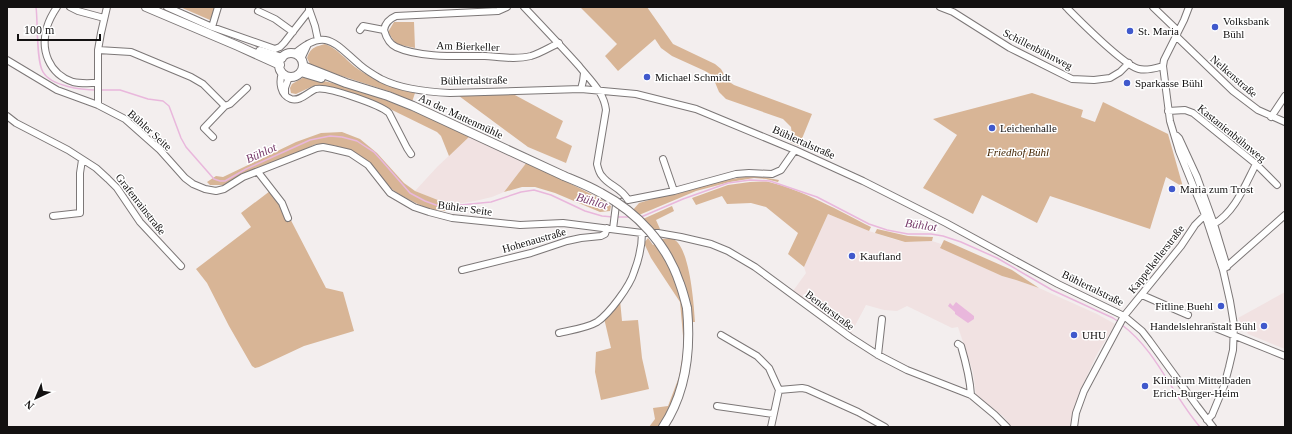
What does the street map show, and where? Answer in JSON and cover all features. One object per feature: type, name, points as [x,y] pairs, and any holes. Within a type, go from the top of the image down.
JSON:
[{"type":"main road","points":[[146,7],[238,46],[283,68],[293,77],[300,63],[290,54],[283,68]]},
{"type":"main road","name":"An der Mattenmühle","points":[[300,63],[330,80],[346,83],[414,106],[600,192],[615,201],[636,218],[652,234],[661,245],[671,262],[680,284],[687,308],[689,325],[687,363],[682,384],[676,401],[663,427]]},
{"type":"street","points":[[57,7],[47,27],[45,46],[48,61],[57,73],[65,78],[80,83],[98,85]]},
{"type":"street","points":[[70,7],[78,11],[104,18]]},
{"type":"street","points":[[98,105],[98,50],[106,7]]},
{"type":"street","points":[[167,7],[212,27],[271,48],[280,47],[284,44],[309,9]]},
{"type":"street","points":[[212,27],[218,7]]},
{"type":"street","points":[[360,30],[363,26],[384,30],[388,21],[396,16],[498,11],[507,7]]},
{"type":"street","points":[[525,7],[559,43],[598,90],[605,104],[606,110],[597,164],[602,177],[625,195],[624,201]]},
{"type":"street","name":"Schillenbühnweg","points":[[940,7],[955,10],[1010,48],[1072,78],[1094,80],[1110,78],[1120,72],[1129,63]]},
{"type":"street","points":[[1066,7],[1084,25],[1137,68],[1143,69],[1163,66]]},
{"type":"street","name":"Nelkenstraße","points":[[1153,7],[1177,34],[1233,91],[1258,110],[1285,122]]},
{"type":"street","points":[[1189,7],[1164,60],[1163,66],[1168,111],[1174,134],[1225,268]]},
{"type":"street","points":[[300,63],[308,44],[318,40],[316,26],[309,9]]},
{"type":"street","points":[[258,11],[275,19],[293,32]]},
{"type":"street","name":"Am Bierkeller","points":[[384,30],[386,37],[395,47],[410,52],[428,55],[522,58],[538,54],[559,43]]},
{"type":"street","name":"Bühlertalstraße","points":[[318,40],[332,41],[361,66],[393,84],[450,93],[581,88],[643,96],[696,109],[795,150],[857,178],[946,223],[1124,318],[1142,331],[1150,340],[1213,427]]},
{"type":"street","points":[[98,50],[131,52],[191,77],[203,84],[225,106]]},
{"type":"street","name":"Bühler Seite","points":[[7,60],[57,90],[98,105],[125,119],[160,150],[185,178],[206,189],[216,191],[224,189],[243,177],[323,147],[350,153],[368,165],[390,193],[414,207],[452,218],[520,225],[563,222],[681,237]]},
{"type":"street","points":[[283,68],[280,84],[282,91],[291,100],[295,100],[315,90],[327,89],[382,108],[389,113],[411,154]]},
{"type":"street","points":[[581,88],[584,73]]},
{"type":"street","points":[[213,137],[204,128],[225,106],[230,104],[247,88]]},
{"type":"street","points":[[1271,117],[1285,96]]},
{"type":"street","name":"Kastanienbühnweg","points":[[1168,111],[1185,110],[1194,113],[1256,164],[1277,185]]},
{"type":"street","name":"Grafenrainstraße","points":[[7,116],[16,123],[51,140],[96,168],[117,188],[140,222],[181,266]]},
{"type":"street","points":[[1174,134],[1179,138],[1197,177],[1214,224],[1225,268],[1234,325],[1233,350],[1228,373],[1212,415],[1208,420]]},
{"type":"street","points":[[610,229],[615,220],[616,205],[624,201],[736,174],[772,174],[781,170],[795,150]]},
{"type":"street","points":[[663,159],[674,190]]},
{"type":"street","points":[[53,216],[80,213],[80,173],[82,160]]},
{"type":"street","points":[[1214,224],[1223,218],[1231,208],[1256,164]]},
{"type":"street","points":[[258,172],[282,203],[288,218]]},
{"type":"street","name":"Kappelkellerstraße","points":[[1074,427],[1076,413],[1084,391],[1124,318],[1204,215]]},
{"type":"street","points":[[1225,268],[1285,215]]},
{"type":"street","name":"Hohenaustraße","points":[[462,270],[531,253],[567,241],[601,236],[610,229]]},
{"type":"street","points":[[559,333],[591,325],[600,319],[611,308],[634,274],[642,245],[642,233]]},
{"type":"street","name":"Benderstraße","points":[[681,237],[711,244],[742,258],[850,337],[878,355],[906,370],[971,395],[996,415],[1007,427]]},
{"type":"street","points":[[1142,295],[1188,316]]},
{"type":"street","points":[[878,355],[882,319]]},
{"type":"street","points":[[1213,326],[1285,356]]},
{"type":"street","points":[[721,335],[741,346],[769,368],[779,390],[773,414],[772,427]]},
{"type":"street","points":[[958,344],[961,346],[968,368],[971,395]]},
{"type":"street","points":[[779,390],[807,389],[858,412],[885,427]]},
{"type":"street","points":[[717,406],[773,414]]},
{"type":"shaded area","points":[[470,136],[527,162],[504,192],[492,197],[475,201],[448,204],[415,191],[437,167]]},
{"type":"shaded area","name":"UHU","points":[[828,214],[893,239],[905,242],[932,241],[941,244],[940,247],[1002,276],[1039,288],[1097,314],[1115,324],[1096,356],[1079,394],[1071,427],[1012,427],[1003,416],[976,395],[973,372],[958,327],[952,328],[907,306],[897,311],[884,310],[866,305],[850,335],[793,291],[806,273],[804,267]]},
{"type":"shaded area","name":"Handelslehranstalt Bühl","points":[[1285,292],[1285,349],[1248,334],[1238,318]]},
{"type":"shaded area","points":[[956,302],[974,316],[974,319],[968,323],[955,314],[955,312],[948,306],[950,303],[953,306]]},
{"type":"green space","points":[[180,7],[216,7],[210,20]]},
{"type":"green space","points":[[580,7],[647,7],[673,44],[715,64],[721,69],[728,81],[734,85],[812,114],[799,146],[790,142],[792,135],[791,127],[783,119],[726,99],[719,92],[712,75],[672,56],[661,48],[655,39],[618,71],[605,56],[617,44]]},
{"type":"green space","points":[[394,22],[414,22],[415,48],[396,44],[388,32]]},
{"type":"green space","points":[[325,44],[338,52],[355,67],[376,80],[399,89],[415,93],[412,102],[391,92],[314,67],[310,64],[307,58],[314,48]]},
{"type":"green space","points":[[304,77],[326,81],[389,101],[470,136],[449,156],[441,136],[437,132],[388,108],[322,87],[313,86],[296,94],[291,93],[290,88],[292,84]]},
{"type":"green space","name":"Friedhof Bühl","points":[[1032,93],[1083,110],[1081,117],[1095,122],[1103,102],[1168,134],[1183,187],[1166,177],[1150,229],[1050,196],[1037,223],[982,195],[973,214],[923,188],[957,135],[933,119]]},
{"type":"green space","points":[[513,94],[563,121],[556,138],[572,146],[566,163],[528,147],[459,96]]},
{"type":"green space","points":[[342,132],[360,139],[377,153],[404,183],[415,191],[448,204],[446,211],[427,208],[402,196],[389,187],[364,158],[345,148],[330,145],[316,144],[224,185],[210,185],[207,182],[216,176],[223,177],[296,142],[321,133]]},
{"type":"green space","points":[[527,162],[597,197],[611,206],[610,211],[600,212],[555,193],[535,187],[522,187],[504,192]]},
{"type":"green space","points":[[756,176],[779,180],[778,182],[754,178],[730,182],[696,191],[639,215],[633,210],[639,203],[682,190],[726,180]]},
{"type":"green space","points":[[750,182],[769,182],[795,190],[871,227],[869,231],[828,214],[804,267],[788,254],[798,233],[766,207],[751,203],[727,204],[722,196],[696,205],[692,198],[728,185]]},
{"type":"green space","points":[[270,191],[282,203],[326,288],[343,292],[354,331],[304,346],[255,368],[252,366],[229,326],[207,283],[196,269],[251,227],[241,213]]},
{"type":"green space","points":[[672,206],[674,211],[656,220],[660,229],[654,231],[643,219]]},
{"type":"green space","points":[[877,229],[908,236],[933,237],[932,241],[905,242],[875,233]]},
{"type":"green space","points":[[648,238],[653,245],[655,244],[668,266],[677,288],[683,311],[686,335],[684,358],[679,382],[671,405],[659,427],[649,427],[655,419],[653,408],[668,406],[679,377],[684,347],[680,302],[651,258],[644,243]]},
{"type":"green space","points":[[660,239],[673,239],[679,244],[683,253],[690,277],[695,322],[692,322],[689,300],[682,279],[672,258]]},
{"type":"green space","points":[[944,240],[1012,270],[1039,288],[1002,276],[940,248]]},
{"type":"green space","points":[[620,300],[622,321],[638,320],[642,358],[649,389],[601,400],[595,372],[596,352],[611,348],[604,318]]},
{"type":"waterway","name":"Bühlot","points":[[36,7],[38,50],[43,72],[47,77],[59,84],[75,88],[97,90]]},
{"type":"waterway","name":"Bühlot","points":[[100,90],[120,90],[148,99],[163,101],[169,106],[186,147],[214,179],[220,181],[225,181],[246,169],[310,140],[330,136],[342,137],[357,141],[374,152],[410,193],[436,205],[450,206],[491,202],[521,192],[534,190],[551,195],[585,211],[602,216],[613,217]]},
{"type":"waterway","name":"Bühlot","points":[[641,217],[683,199],[728,183],[750,180],[770,181],[817,197],[869,224],[887,230],[908,234],[931,234],[961,242],[997,258],[1052,290],[1119,322]]},
{"type":"waterway","name":"Bühlot","points":[[617,217],[631,217]]},
{"type":"waterway","name":"Bühlot","points":[[1122,325],[1145,347],[1155,360],[1181,401],[1200,427]]},
{"type":"place","name":"Volksbank Bühl","points":[[1215,27]]},
{"type":"place","name":"St. Maria","points":[[1130,31]]},
{"type":"place","name":"Michael Schmidt","points":[[647,77]]},
{"type":"place","name":"Sparkasse Bühl","points":[[1127,83]]},
{"type":"place","name":"Leichenhalle","points":[[992,128]]},
{"type":"place","name":"Maria zum Trost","points":[[1172,189]]},
{"type":"place","name":"Kaufland","points":[[852,256]]},
{"type":"place","name":"Fitline Buehl","points":[[1221,306]]},
{"type":"place","name":"Handelslehranstalt Bühl","points":[[1264,326]]},
{"type":"place","name":"UHU","points":[[1074,335]]},
{"type":"place","name":"Klinikum Mittelbaden Erich-Burger-Heim","points":[[1145,386]]}]
